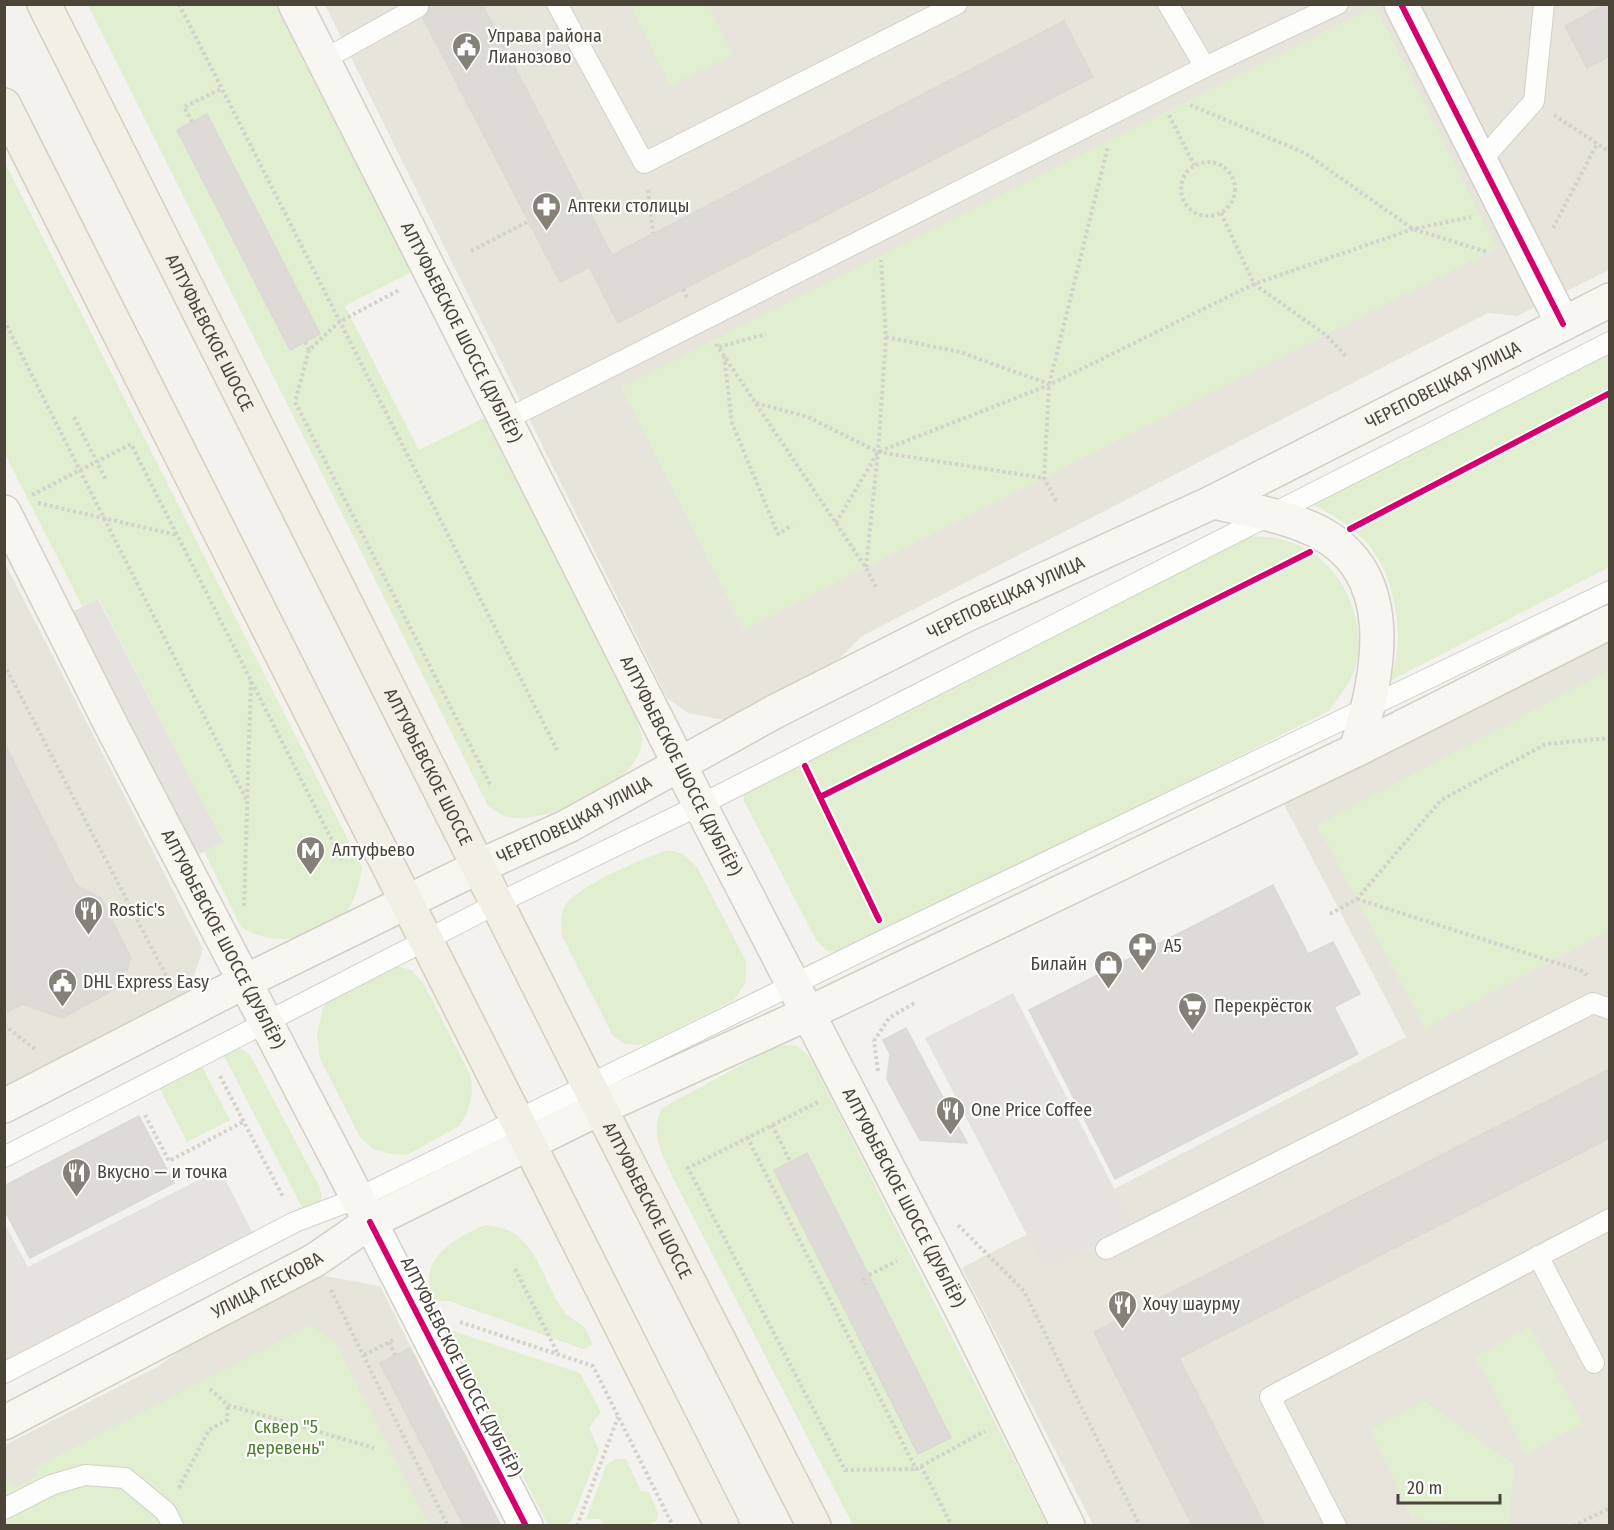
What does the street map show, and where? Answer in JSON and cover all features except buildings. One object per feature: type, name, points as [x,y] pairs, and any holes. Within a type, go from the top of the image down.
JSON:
[{"type":"main road","name":"АЛТУФЬЕВСКОЕ ШОССЕ","points":[[44,4],[594,1096],[814,1526]]},
{"type":"main road","name":"АЛТУФЬЕВСКОЕ ШОССЕ (ДУБЛЁР)","points":[[295,4],[680,766],[968,1322],[1068,1526]]},
{"type":"main road","points":[[4,105],[722,1526]]},
{"type":"main road","name":"ЧЕРЕПОВЕЦКАЯ УЛИЦА","points":[[406,904],[480,866],[568,826],[776,711],[963,616],[1213,502],[1610,300]]},
{"type":"main road","points":[[1213,502],[1311,528],[1343,550],[1360,572],[1372,595],[1378,629],[1378,658],[1368,710],[1356,750]]},
{"type":"main road","name":"АЛТУФЬЕВСКОЕ ШОССЕ (ДУБЛЁР)","points":[[4,512],[244,982],[364,1210]]},
{"type":"main road","points":[[522,1132],[594,1096],[809,1013],[1356,750],[1610,622]]},
{"type":"main road","points":[[4,1106],[244,982],[406,904]]},
{"type":"main road","name":"УЛИЦА ЛЕСКОВА","points":[[4,1423],[315,1260],[364,1210],[522,1132]]},
{"type":"street","points":[[1401,4],[1563,324]]},
{"type":"street","name":"АЛТУФЬЕВСКОЕ ШОССЕ (ДУБЛЁР)","points":[[364,1210],[526,1526]]},
{"type":"lane","points":[[557,4],[644,163],[948,6]]},
{"type":"lane","points":[[1168,4],[1204,68]]},
{"type":"lane","points":[[505,420],[1204,68],[1338,4]]},
{"type":"lane","points":[[1480,162],[1534,101],[1544,4]]},
{"type":"lane","points":[[323,60],[418,7]]},
{"type":"lane","name":"ЧЕРЕПОВЕЦКАЯ УЛИЦА","points":[[426,942],[498,903],[700,805],[1610,342]]},
{"type":"lane","points":[[594,1096],[794,984],[1264,756],[1368,710],[1610,591]]},
{"type":"lane","points":[[4,1157],[426,942]]},
{"type":"lane","points":[[1106,1249],[1593,1003],[1610,1009]]},
{"type":"lane","name":"УЛИЦА ЛЕСКОВА","points":[[4,1373],[295,1222],[364,1210]]},
{"type":"lane","points":[[1336,1526],[1270,1397],[1610,1219]]},
{"type":"lane","points":[[1538,1256],[1594,1362]]},
{"type":"lane","points":[[4,1509],[51,1485],[85,1475],[125,1478],[170,1519]]},
{"type":"path","points":[[181,6],[557,750]]},
{"type":"path","points":[[1166,87],[1194,165]]},
{"type":"path","points":[[1166,87],[1185,103],[1305,153],[1413,229],[1489,252],[1495,261]]},
{"type":"path","points":[[192,122],[184,107],[221,88]]},
{"type":"path","points":[[1534,101],[1610,152]]},
{"type":"path","points":[[1056,501],[1044,478],[1049,385],[1110,140],[1108,116]]},
{"type":"path","points":[[1533,266],[1597,144]]},
{"type":"path","points":[[1215,162],[1225,167],[1232,175],[1236,186],[1235,197],[1230,206],[1221,213],[1200,215],[1185,202],[1182,182],[1194,165],[1215,162]]},
{"type":"path","points":[[644,163],[653,233]]},
{"type":"path","points":[[836,523],[878,452],[1049,385],[1254,284],[1413,229],[1480,215],[1503,206]]},
{"type":"path","points":[[1221,213],[1254,284],[1326,335],[1347,357]]},
{"type":"path","points":[[471,251],[529,221]]},
{"type":"path","points":[[866,568],[878,452],[886,338],[881,256],[871,236]]},
{"type":"path","points":[[407,286],[339,322],[309,350],[295,402],[490,784]]},
{"type":"path","points":[[4,320],[247,801]]},
{"type":"path","points":[[719,347],[766,334]]},
{"type":"path","points":[[886,338],[960,352],[1049,385]]},
{"type":"path","points":[[713,341],[866,568],[877,589]]},
{"type":"path","points":[[305,342],[309,350]]},
{"type":"path","points":[[724,356],[732,423],[778,534],[792,525]]},
{"type":"path","points":[[755,403],[808,417],[878,452],[1044,478]]},
{"type":"path","points":[[74,417],[106,480]]},
{"type":"path","points":[[178,535],[23,499],[131,444],[178,535],[342,860]]},
{"type":"path","points":[[4,664],[170,981]]},
{"type":"path","points":[[244,910],[251,679]]},
{"type":"path","points":[[1330,914],[1356,899],[1441,800],[1546,744],[1610,738]]},
{"type":"path","points":[[1356,899],[1582,971],[1596,983]]},
{"type":"path","points":[[4,1025],[37,1051]]},
{"type":"path","points":[[216,1070],[245,1121],[295,1222]]},
{"type":"path","points":[[815,1103],[820,1113]]},
{"type":"path","points":[[142,1110],[169,1161],[245,1121]]},
{"type":"path","points":[[772,1125],[790,1161]]},
{"type":"path","points":[[747,1137],[830,1297],[915,1469]]},
{"type":"path","points":[[688,1168],[845,1470],[915,1469],[985,1432],[980,1422]]},
{"type":"path","points":[[892,1253],[902,1271]]},
{"type":"path","points":[[869,1275],[897,1261]]},
{"type":"path","points":[[515,1269],[557,1352]]},
{"type":"path","points":[[863,1278],[866,1285]]},
{"type":"path","points":[[330,1287],[447,1526]]},
{"type":"path","points":[[1024,1291],[1140,1526]]},
{"type":"path","points":[[830,1297],[836,1292]]},
{"type":"path","points":[[453,1320],[592,1366],[673,1526]]},
{"type":"path","points":[[388,1342],[395,1355]]},
{"type":"path","points":[[210,1389],[228,1405],[374,1448]]},
{"type":"path","points":[[170,1519],[209,1430],[227,1420],[228,1405]]},
{"type":"path","points":[[577,1526],[619,1416]]},
{"type":"path","points":[[921,1466],[952,1526]]},
{"type":"path","points":[[1573,1526],[1610,1508]]},
{"type":"shaded area","points":[[325,5],[1609,5],[1609,270],[1517,316],[1488,313],[862,636],[827,671],[724,720],[688,713],[667,698]]},
{"type":"shaded area","points":[[4,561],[203,949],[185,1003],[4,1088]]},
{"type":"shaded area","points":[[98,599],[223,842],[193,857],[69,613]]},
{"type":"shaded area","points":[[1609,636],[1609,1525],[1093,1525],[962,1268],[1406,1037],[1281,799]]},
{"type":"shaded area","points":[[1013,993],[1133,1225],[1045,1270],[925,1038]]},
{"type":"shaded area","points":[[220,1169],[252,1232],[5,1361],[5,1224],[28,1267]]},
{"type":"shaded area","name":"Сквер \"5 деревень\"","points":[[319,1275],[380,1286],[501,1525],[5,1526],[5,1445],[157,1367],[206,1332]]},
{"type":"green space","points":[[639,4],[709,5],[733,55],[670,86],[632,8]]},
{"type":"green space","points":[[88,5],[276,5],[411,272],[345,306],[419,450],[484,418],[637,721],[642,738],[638,755],[628,770],[594,796],[533,817],[509,817],[488,806]]},
{"type":"green space","points":[[1375,6],[1497,248],[744,630],[621,387]]},
{"type":"green space","points":[[4,161],[362,867],[357,890],[347,911],[325,929],[311,935],[282,939],[254,933],[241,927],[204,851],[222,841],[99,599],[82,606],[5,454]]},
{"type":"green space","points":[[1609,336],[1609,567],[1390,681],[1396,659],[1398,631],[1394,602],[1386,574],[1362,538],[1347,525],[1296,495]]},
{"type":"green space","points":[[1237,536],[1271,538],[1296,544],[1319,558],[1343,586],[1357,622],[1359,640],[1357,659],[1350,680],[1329,711],[845,953],[827,951],[816,940],[744,801],[743,787]]},
{"type":"green space","points":[[1609,670],[1609,931],[1425,1028],[1317,825]]},
{"type":"green space","points":[[669,850],[683,854],[697,867],[746,961],[746,982],[734,1000],[644,1045],[625,1044],[613,1036],[562,936],[563,911],[566,904],[584,889],[646,858]]},
{"type":"green space","points":[[393,965],[411,970],[424,984],[471,1077],[472,1093],[468,1111],[459,1126],[407,1155],[373,1149],[360,1137],[320,1059],[317,1034],[323,1008],[336,990]]},
{"type":"green space","points":[[786,1045],[797,1046],[810,1057],[1047,1525],[853,1525],[675,1182],[662,1154],[657,1136],[658,1118],[662,1108],[771,1049]]},
{"type":"green space","points":[[229,1046],[240,1048],[250,1055],[320,1188],[322,1199],[307,1217],[220,1048]]},
{"type":"green space","points":[[197,1057],[230,1120],[187,1142],[159,1087]]},
{"type":"green space","points":[[485,1225],[502,1228],[515,1234],[526,1244],[563,1310],[585,1328],[593,1345],[583,1349],[449,1301],[433,1301],[429,1286],[434,1262],[450,1244]]},
{"type":"green space","name":"Сквер \"5 деревень\"","points":[[311,1325],[336,1343],[429,1525],[5,1526],[5,1484],[10,1481],[15,1488],[38,1476],[34,1468]]},
{"type":"green space","points":[[1529,1326],[1583,1423],[1526,1455],[1476,1357]]},
{"type":"green space","points":[[447,1329],[580,1373],[601,1412],[589,1428],[599,1450],[572,1520],[566,1525],[548,1525]]},
{"type":"green space","points":[[1424,1401],[1514,1464],[1509,1525],[1465,1525],[1411,1518],[1370,1430]]},
{"type":"green space","points":[[615,1459],[626,1459],[641,1491],[649,1492],[658,1513],[657,1520],[647,1525],[604,1526],[600,1519],[586,1519],[607,1464]]},
{"type":"cycle path","points":[[1401,4],[1563,324]]},
{"type":"cycle path","points":[[1350,529],[1610,393]]},
{"type":"cycle path","points":[[820,797],[1310,552]]},
{"type":"cycle path","points":[[805,766],[879,920]]},
{"type":"cycle path","points":[[370,1222],[526,1526]]},
{"type":"place","name":"Управа района Лианозово","points":[[467,72]]},
{"type":"place","name":"Аптеки столицы","points":[[547,232]]},
{"type":"place","name":"Алтуфьево","points":[[311,876]]},
{"type":"place","name":"Rostic's","points":[[88,936]]},
{"type":"place","name":"А5","points":[[1143,972]]},
{"type":"place","name":"Билайн","points":[[1108,990]]},
{"type":"place","name":"DHL Express Easy","points":[[62,1008]]},
{"type":"place","name":"Перекрёсток","points":[[1193,1032]]},
{"type":"place","name":"One Price Coffee","points":[[950,1136]]},
{"type":"place","name":"Вкусно — и точка","points":[[76,1198]]},
{"type":"place","name":"Хочу шаурму","points":[[1122,1330]]}]
